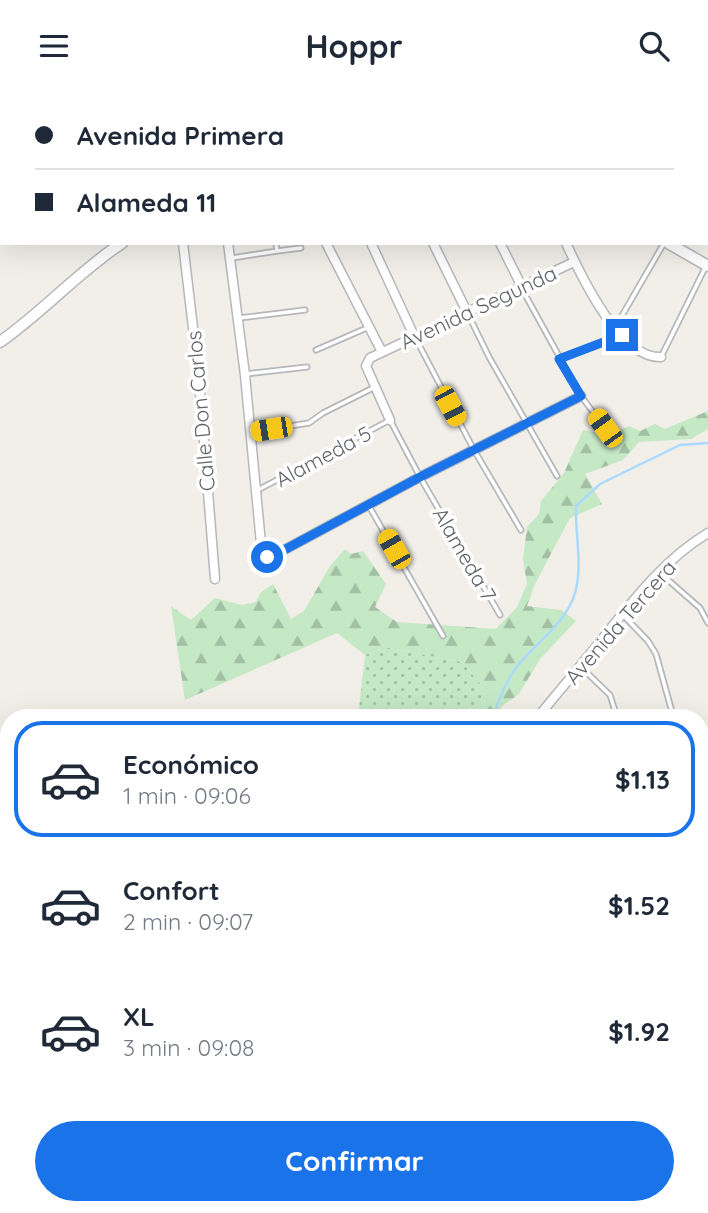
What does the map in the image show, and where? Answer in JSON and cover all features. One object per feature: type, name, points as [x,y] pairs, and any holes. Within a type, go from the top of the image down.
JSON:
[{"type":"street","points":[[0,342],[41,311],[98,259],[119,245]]},
{"type":"street","name":"Calle Don Carlos","points":[[183,245],[199,379],[215,579]]},
{"type":"street","points":[[228,245],[239,318],[262,554],[267,557],[581,396]]},
{"type":"street","points":[[327,245],[382,352],[367,361],[366,366],[390,420]]},
{"type":"street","points":[[371,245],[415,338]]},
{"type":"street","points":[[434,245],[467,312]]},
{"type":"street","points":[[501,245],[521,285]]},
{"type":"street","points":[[567,245],[596,303],[619,331],[647,356],[661,357]]},
{"type":"street","points":[[671,245],[707,265]]},
{"type":"street","name":"Avenida Segunda","points":[[382,352],[575,262]]},
{"type":"street","name":"Avenida Tercera","points":[[545,709],[622,614],[660,572],[708,533]]},
{"type":"lane","points":[[276,245],[277,251]]},
{"type":"lane","points":[[559,359],[619,331],[668,245]]},
{"type":"lane","points":[[230,258],[301,248]]},
{"type":"lane","points":[[661,357],[707,265]]},
{"type":"lane","points":[[521,285],[559,359],[581,396],[605,428]]},
{"type":"lane","points":[[239,318],[305,310]]},
{"type":"lane","points":[[467,312],[489,357],[558,476]]},
{"type":"lane","points":[[317,350],[370,326]]},
{"type":"lane","points":[[415,338],[474,450],[521,530]]},
{"type":"lane","points":[[245,375],[307,367]]},
{"type":"lane","points":[[251,432],[309,423],[375,387]]},
{"type":"lane","name":"Alameda 7","points":[[390,420],[500,615]]},
{"type":"lane","name":"Alameda 5","points":[[256,491],[390,420]]},
{"type":"lane","points":[[369,506],[443,636]]},
{"type":"lane","points":[[660,572],[700,608],[708,623]]},
{"type":"lane","points":[[622,614],[648,641],[656,654],[671,709]]},
{"type":"lane","points":[[580,666],[610,695],[614,709]]},
{"type":"green space","points":[[708,411],[708,429],[691,439],[639,442],[623,460],[585,474],[602,504],[570,518],[535,584],[527,606],[561,610],[576,621],[540,659],[519,694],[501,709],[483,709],[486,691],[462,662],[385,647],[365,655],[337,633],[185,700],[171,606],[191,620],[215,598],[242,605],[256,602],[260,593],[273,584],[291,619],[304,611],[330,566],[345,549],[351,554],[363,551],[386,584],[375,607],[397,622],[496,629],[517,607],[527,584],[523,559],[527,527],[539,514],[541,501],[564,473],[583,430],[609,435],[629,426],[640,431],[655,424],[665,429]]},
{"type":"green space","points":[[385,647],[462,662],[486,691],[483,709],[359,709],[365,655]]},
{"type":"waterway","points":[[496,709],[514,670],[558,623],[571,604],[579,561],[576,506],[600,484],[680,445],[708,443]]},
{"type":"route","points":[[267,557],[581,396],[559,359],[622,335]]}]
